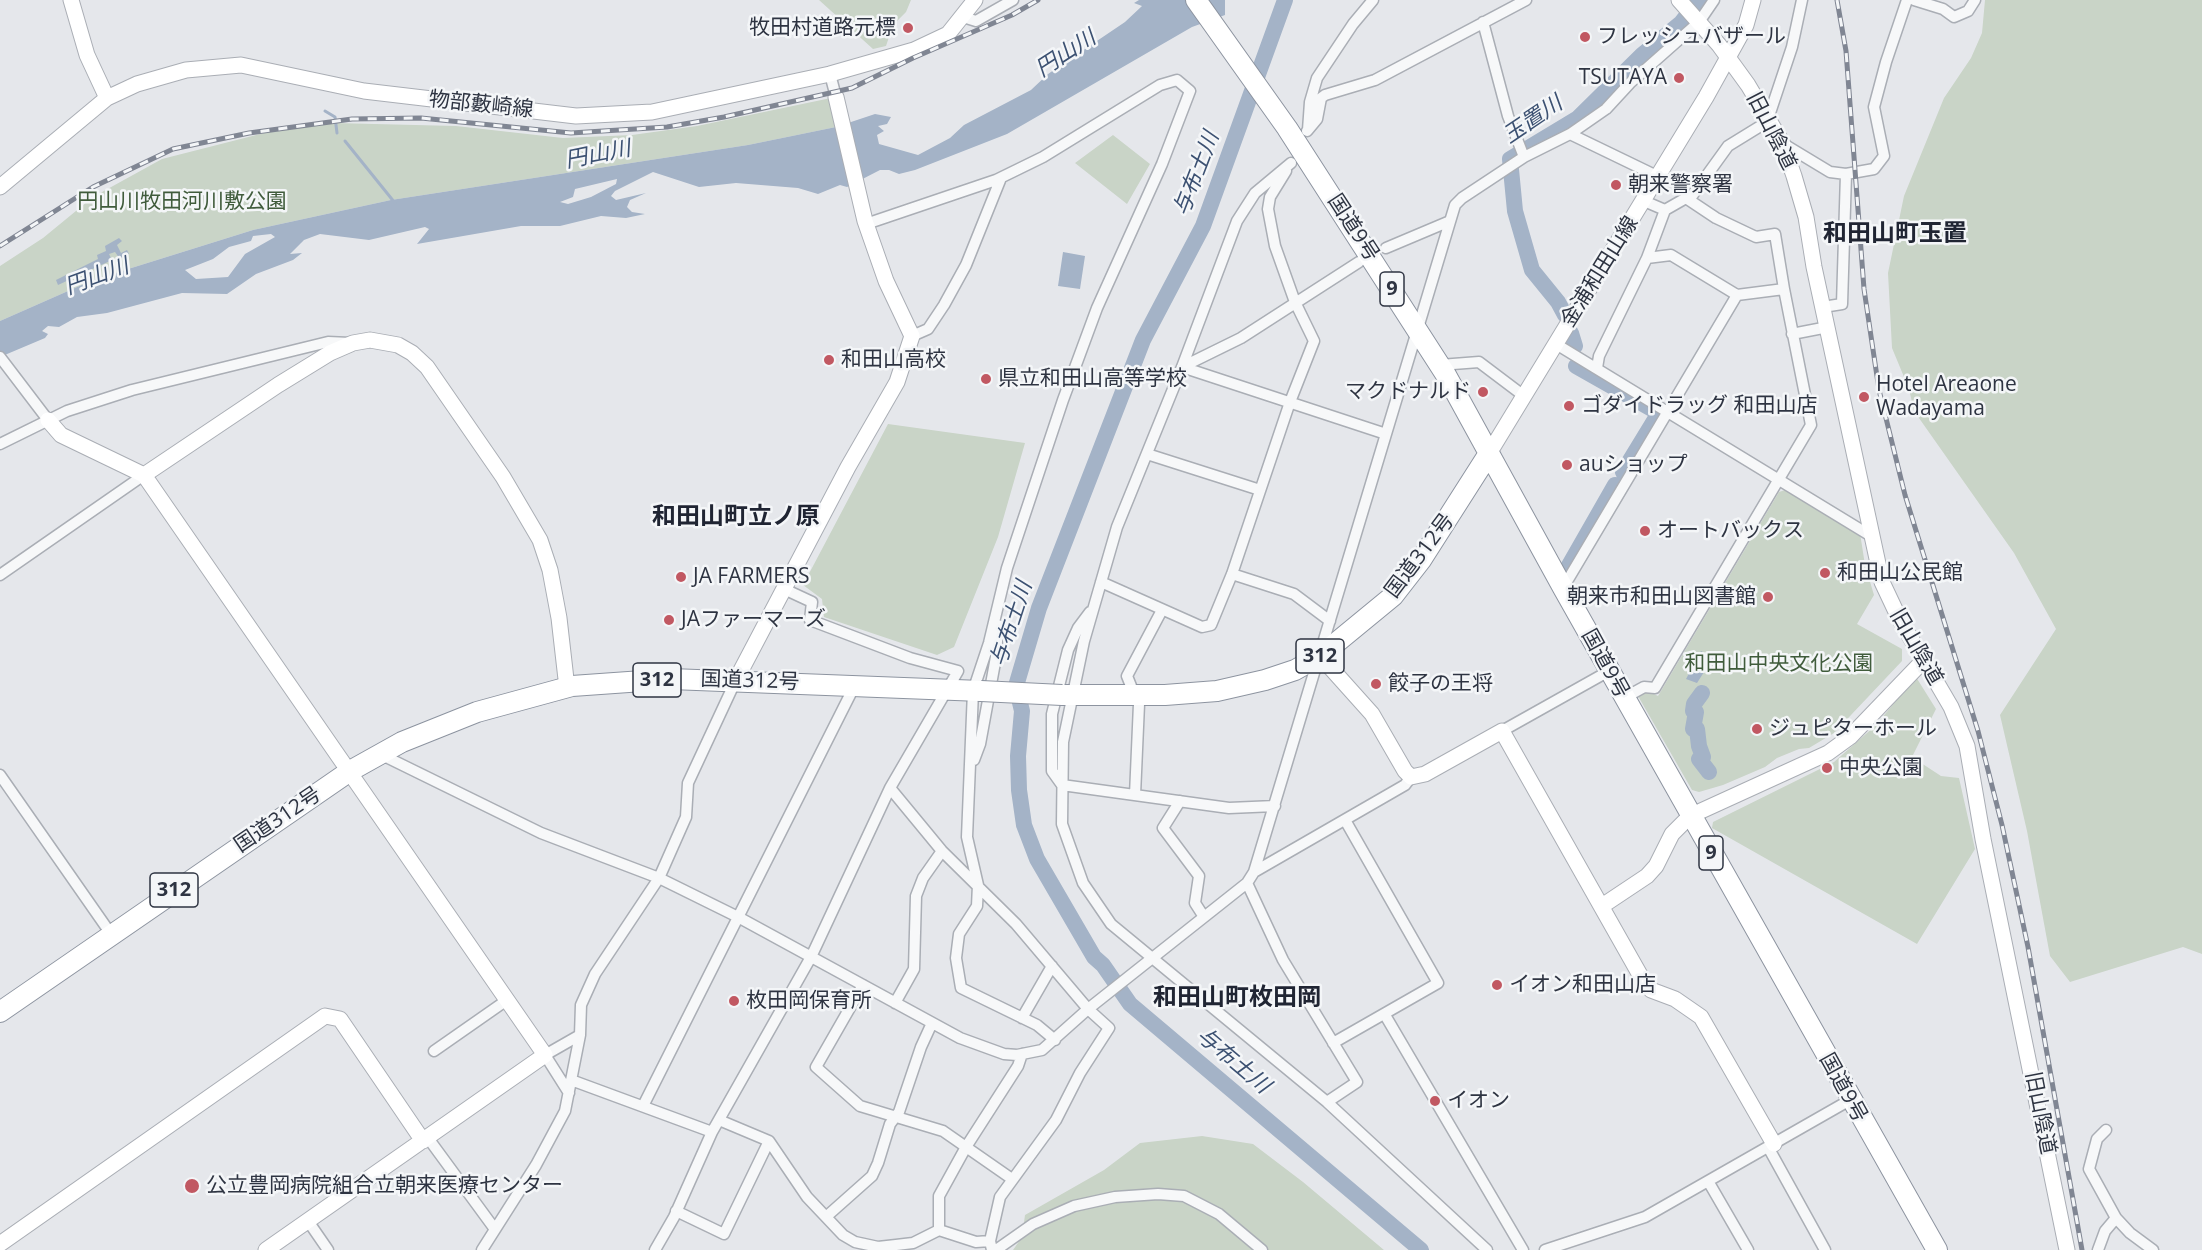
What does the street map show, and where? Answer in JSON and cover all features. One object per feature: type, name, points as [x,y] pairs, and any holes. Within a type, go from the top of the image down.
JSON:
[{"type":"highway","name":"国道9号","points":[[1196,0],[1287,128],[1440,365],[1690,816],[1937,1250]]},
{"type":"highway","name":"国道312号","points":[[0,1012],[350,771],[380,754],[477,712],[567,688],[671,679],[1068,695],[1165,695],[1217,691],[1265,680],[1295,670],[1320,656],[1393,596],[1421,560],[1488,455]]},
{"type":"street","points":[[71,0],[87,56],[107,98]]},
{"type":"street","name":"物部藪崎線","points":[[0,187],[107,98],[137,84],[186,70],[240,65],[364,91],[576,116],[652,112],[830,74],[914,51],[948,34],[975,0]]},
{"type":"street","points":[[963,17],[976,21],[1013,0]]},
{"type":"street","points":[[1372,0],[1317,78],[1310,102],[1308,131],[1317,119],[1322,98],[1325,95],[1375,80],[1483,22],[1510,4],[1526,0]]},
{"type":"street","points":[[380,754],[542,833],[659,878],[738,917],[932,1023],[991,1051],[1022,1054],[1042,1050],[1088,1009],[1247,883],[1254,872],[1455,205],[1524,157],[1570,134],[1606,109],[1690,12],[1714,0]]},
{"type":"street","points":[[1690,12],[1729,57],[1746,25],[1753,0]]},
{"type":"street","points":[[1689,200],[1728,146],[1767,122],[1792,47],[1802,0]]},
{"type":"street","points":[[1782,142],[1830,172],[1846,174],[1874,169],[1884,156],[1874,107],[1907,0]]},
{"type":"street","points":[[1914,0],[1942,9],[1954,17],[1968,11],[1975,0]]},
{"type":"street","points":[[1483,22],[1509,116],[1524,157]]},
{"type":"street","name":"旧山陰道","points":[[1729,57],[1748,85],[1767,122],[1782,142],[1806,217],[1823,308],[1882,582],[1923,661],[1951,707],[1967,746],[1983,839],[2067,1250]]},
{"type":"street","name":"金浦和田山線","points":[[1488,455],[1659,177],[1729,57]]},
{"type":"street","points":[[482,1250],[545,1151],[565,1111],[580,1035],[581,1005],[595,974],[659,878],[686,817],[688,783],[736,680],[848,467],[897,382],[912,336],[886,281],[865,222],[830,74]]},
{"type":"street","points":[[865,222],[1001,178],[1043,157],[1160,85],[1177,80],[1190,91],[1162,164],[1097,308],[1062,400],[1007,568],[977,691],[967,837],[978,885],[977,906],[959,934],[956,958],[960,988],[1037,1025],[1055,1040]]},
{"type":"street","points":[[1570,134],[1659,177]]},
{"type":"street","points":[[1101,582],[1202,627],[1211,625],[1232,574],[1290,402],[1314,341],[1295,302],[1275,246],[1268,209],[1270,197],[1291,163],[1255,193],[1245,205],[1117,527],[1068,695],[1063,742],[1062,824],[1083,883],[1111,924],[1150,959],[1327,1102],[1487,1250]]},
{"type":"street","points":[[1823,308],[1842,304],[1846,174]]},
{"type":"street","points":[[912,336],[928,329],[944,305],[966,265],[1001,178]]},
{"type":"street","points":[[1597,368],[1599,356],[1647,258],[1665,210],[1686,198],[1716,218],[1756,237],[1775,234],[1792,334],[1811,425],[1655,688],[1644,687],[1624,698]]},
{"type":"street","points":[[1644,201],[1665,210]]},
{"type":"street","points":[[1386,248],[1450,221]]},
{"type":"street","points":[[1647,258],[1671,255],[1737,296],[1784,289]]},
{"type":"street","points":[[1182,367],[1241,338],[1359,262]]},
{"type":"street","points":[[1563,588],[1737,296]]},
{"type":"street","points":[[1792,334],[1828,327]]},
{"type":"street","points":[[0,575],[144,475],[330,353],[370,340],[398,345],[427,367],[519,503],[540,540],[550,570],[567,688]]},
{"type":"street","points":[[0,444],[48,420],[132,390],[328,342],[353,344]]},
{"type":"street","points":[[1556,344],[1871,536]]},
{"type":"street","points":[[0,357],[61,435],[144,475],[545,1054],[569,1093]]},
{"type":"street","points":[[1440,365],[1479,362],[1524,396]]},
{"type":"street","points":[[1182,367],[1386,434]]},
{"type":"street","points":[[1147,454],[1260,490]]},
{"type":"street","points":[[1232,574],[1294,594],[1330,621]]},
{"type":"street","points":[[655,1250],[676,1211],[712,1132],[812,957],[890,788],[958,671],[910,658],[810,620],[812,603],[784,589]]},
{"type":"street","points":[[970,770],[980,744],[996,657],[1000,598]]},
{"type":"street","points":[[1095,605],[1078,628],[1057,685],[1052,714],[1052,771],[1062,785],[1229,808],[1275,806]]},
{"type":"street","points":[[1131,686],[1127,676],[1162,610]]},
{"type":"street","points":[[1320,656],[1372,714],[1405,771],[1411,777]]},
{"type":"street","points":[[1602,906],[1647,876],[1656,866],[1672,834],[1690,816],[1828,753],[1850,737],[1923,661]]},
{"type":"street","points":[[1254,872],[1405,785],[1411,777],[1425,774],[1609,671]]},
{"type":"street","points":[[643,1106],[854,687]]},
{"type":"street","points":[[1135,795],[1139,704]]},
{"type":"street","points":[[1502,731],[1651,990],[1675,999],[1701,1017],[1825,1250]]},
{"type":"street","points":[[0,775],[111,934]]},
{"type":"street","points":[[890,788],[942,850],[978,885],[1088,1009],[1109,1028],[1080,1073],[1056,1120],[1000,1197],[993,1247]]},
{"type":"street","points":[[1180,801],[1163,828],[1199,876],[1195,903],[1204,917]]},
{"type":"street","points":[[1333,1043],[1438,983],[1345,820]]},
{"type":"street","points":[[895,1003],[914,969],[916,896],[923,878],[942,850]]},
{"type":"street","points":[[1247,883],[1283,960],[1357,1083],[1327,1102]]},
{"type":"street","points":[[1022,1018],[1052,966]]},
{"type":"street","points":[[863,985],[816,1067],[860,1106],[943,1131],[1012,1179]]},
{"type":"street","points":[[434,1051],[507,1000]]},
{"type":"street","points":[[1385,1015],[1523,1250]]},
{"type":"street","points":[[0,1244],[325,1016],[340,1019],[426,1140],[494,1228]]},
{"type":"street","points":[[827,1216],[872,1176],[879,1163],[890,1124],[899,1112],[921,1047],[932,1023]]},
{"type":"street","points":[[266,1250],[426,1140],[545,1054],[580,1035]]},
{"type":"street","points":[[939,1230],[939,1196],[966,1147],[1018,1066],[1022,1054]]},
{"type":"street","points":[[571,1080],[712,1132]]},
{"type":"street","points":[[1545,1250],[1645,1217],[1850,1100]]},
{"type":"street","points":[[719,1120],[770,1142],[807,1197],[843,1235],[855,1242],[878,1247],[913,1243],[939,1230],[993,1247],[1039,1221],[1074,1206],[1115,1197],[1158,1194],[1184,1196],[1219,1214],[1262,1250]]},
{"type":"street","points":[[2106,1130],[2097,1139],[2089,1169],[2116,1218],[2130,1233],[2153,1250]]},
{"type":"street","points":[[676,1211],[724,1234],[770,1142]]},
{"type":"street","points":[[1708,1181],[1748,1250]]},
{"type":"street","points":[[2098,1250],[2105,1231],[2116,1218]]},
{"type":"street","points":[[308,1221],[328,1250]]},
{"type":"green space","points":[[819,0],[911,0],[906,12],[893,25],[886,46],[873,49]]},
{"type":"green space","points":[[1985,0],[2202,0],[2202,954],[2183,947],[2070,982],[2050,956],[2027,831],[2000,715],[2056,629],[2014,553],[1914,411],[1909,389],[1892,348],[1888,273],[1904,196],[1944,98],[1971,58],[1982,33]]},
{"type":"green space","name":"円山川牧田河川敷公園","points":[[831,98],[836,127],[748,145],[391,200],[253,230],[93,280],[0,321],[0,266],[43,238],[93,197],[162,159],[272,131],[334,123],[456,126],[563,138],[632,135],[697,126]]},
{"type":"green space","points":[[1113,135],[1150,164],[1127,204],[1075,163]]},
{"type":"green space","points":[[888,424],[1025,443],[998,537],[954,647],[937,655],[824,617],[822,599],[803,585]]},
{"type":"green space","name":"和田山中央文化公園","points":[[1785,490],[1860,533],[1865,565],[1874,595],[1857,624],[1902,649],[1902,661],[1834,733],[1809,748],[1799,749],[1777,758],[1765,767],[1723,785],[1699,792],[1692,790],[1638,696],[1648,691],[1658,696],[1779,492]]},
{"type":"green space","name":"和田山中央文化公園","points":[[1916,677],[1936,709],[1912,757],[1941,776],[1959,778],[1975,849],[1917,944],[1712,828],[1713,822],[1834,762],[1875,726]]},
{"type":"green space","points":[[1202,1136],[1253,1144],[1303,1182],[1384,1250],[1013,1250],[1022,1237],[1025,1215],[1104,1170],[1140,1143]]},
{"type":"water","points":[[1139,0],[1225,0],[1225,15],[1192,27],[1007,134],[915,170],[899,174],[889,170],[880,170],[847,187],[840,185],[818,194],[798,188],[736,183],[699,187],[653,172],[615,191],[611,196],[616,200],[646,193],[630,200],[627,207],[632,212],[645,214],[626,218],[601,216],[560,226],[521,226],[417,244],[429,229],[425,227],[369,240],[320,234],[304,240],[290,254],[302,253],[293,260],[256,274],[227,294],[182,293],[107,313],[77,317],[59,327],[48,326],[42,331],[48,334],[45,338],[0,357],[0,321],[93,280],[253,230],[391,200],[748,145],[836,127],[875,114],[891,117],[887,124],[878,126],[884,131],[877,135],[879,144],[918,155],[950,138],[964,125],[1031,90],[1048,74],[1125,22],[1142,6],[1134,3]],"holes":[[[617,179],[616,184],[591,197],[568,204],[560,202],[573,197],[575,189]],[[271,234],[275,237],[245,254],[228,277],[196,279],[185,270],[213,259],[229,247],[251,241],[253,236]]]},
{"type":"water","points":[[119,238],[122,241],[117,245],[121,253],[127,250],[129,254],[120,259],[115,252],[109,254],[112,260],[58,285],[56,280],[98,259],[97,255],[106,251],[105,246]]},
{"type":"water","points":[[1063,252],[1085,256],[1080,289],[1058,286]]},
{"type":"water","points":[[1701,651],[1713,658],[1697,683],[1686,679]]},
{"type":"waterway","name":"与布土川","points":[[1285,0],[1203,226],[1143,340],[1039,608],[1016,686],[1022,711],[1018,756],[1019,790],[1024,825],[1037,859],[1094,957],[1103,965],[1130,1004],[1421,1250]]},
{"type":"waterway","name":"玉置川","points":[[1565,315],[1558,302],[1532,270],[1515,211],[1510,159],[1578,118],[1642,55],[1681,23],[1699,0]]},
{"type":"waterway","points":[[325,111],[335,117],[337,133]]},
{"type":"waterway","points":[[345,141],[395,203]]},
{"type":"waterway","name":"玉置川","points":[[1571,333],[1575,346]]},
{"type":"waterway","name":"玉置川","points":[[1576,366],[1659,413],[1623,472]]},
{"type":"waterway","name":"玉置川","points":[[1567,569],[1615,485]]},
{"type":"waterway","points":[[1702,693],[1694,704],[1693,711],[1696,712],[1693,729],[1697,729],[1703,757],[1699,759],[1709,772]]},
{"type":"railway","points":[[0,246],[93,187],[173,149],[249,133],[352,119],[421,118],[571,133],[667,127],[724,117],[852,88],[913,58],[1012,15],[1038,0]]},
{"type":"railway","points":[[1837,0],[1846,51],[1864,289],[1879,390],[1905,495],[1978,731],[2002,825],[2028,947],[2082,1250]]},
{"type":"place","name":"牧田村道路元標","points":[[908,28]]},
{"type":"place","name":"フレッシュバザール","points":[[1585,37]]},
{"type":"place","name":"TSUTAYA","points":[[1679,78]]},
{"type":"place","name":"朝来警察署","points":[[1616,185]]},
{"type":"place","name":"和田山高校","points":[[829,360]]},
{"type":"place","name":"県立和田山高等学校","points":[[986,379]]},
{"type":"place","name":"マクドナルド","points":[[1483,392]]},
{"type":"place","name":"Hotel Areaone Wadayama","points":[[1864,397]]},
{"type":"place","name":"ゴダイドラッグ 和田山店","points":[[1569,406]]},
{"type":"place","name":"auショップ","points":[[1567,465]]},
{"type":"place","name":"オートバックス","points":[[1645,531]]},
{"type":"place","name":"和田山公民館","points":[[1825,573]]},
{"type":"place","name":"JA FARMERS","points":[[681,577]]},
{"type":"place","name":"朝来市和田山図書館","points":[[1768,597]]},
{"type":"place","name":"JAファーマーズ","points":[[669,620]]},
{"type":"place","name":"餃子の王将","points":[[1376,684]]},
{"type":"place","name":"ジュピターホール","points":[[1757,729]]},
{"type":"place","name":"中央公園","points":[[1827,768]]},
{"type":"place","name":"イオン和田山店","points":[[1497,985]]},
{"type":"place","name":"枚田岡保育所","points":[[734,1001]]},
{"type":"place","name":"イオン","points":[[1435,1101]]},
{"type":"place","name":"公立豊岡病院組合立朝来医療センター","points":[[192,1186]]},
{"type":"district","name":"和田山町玉置","points":[[1895,234]]},
{"type":"district","name":"和田山町立ノ原","points":[[736,517]]},
{"type":"district","name":"和田山町枚田岡","points":[[1237,998]]},
{"type":"water label","name":"円山川","points":[[1066,54]]},
{"type":"water label","name":"円山川","points":[[598,155]]},
{"type":"water label","name":"円山川","points":[[97,277]]}]
